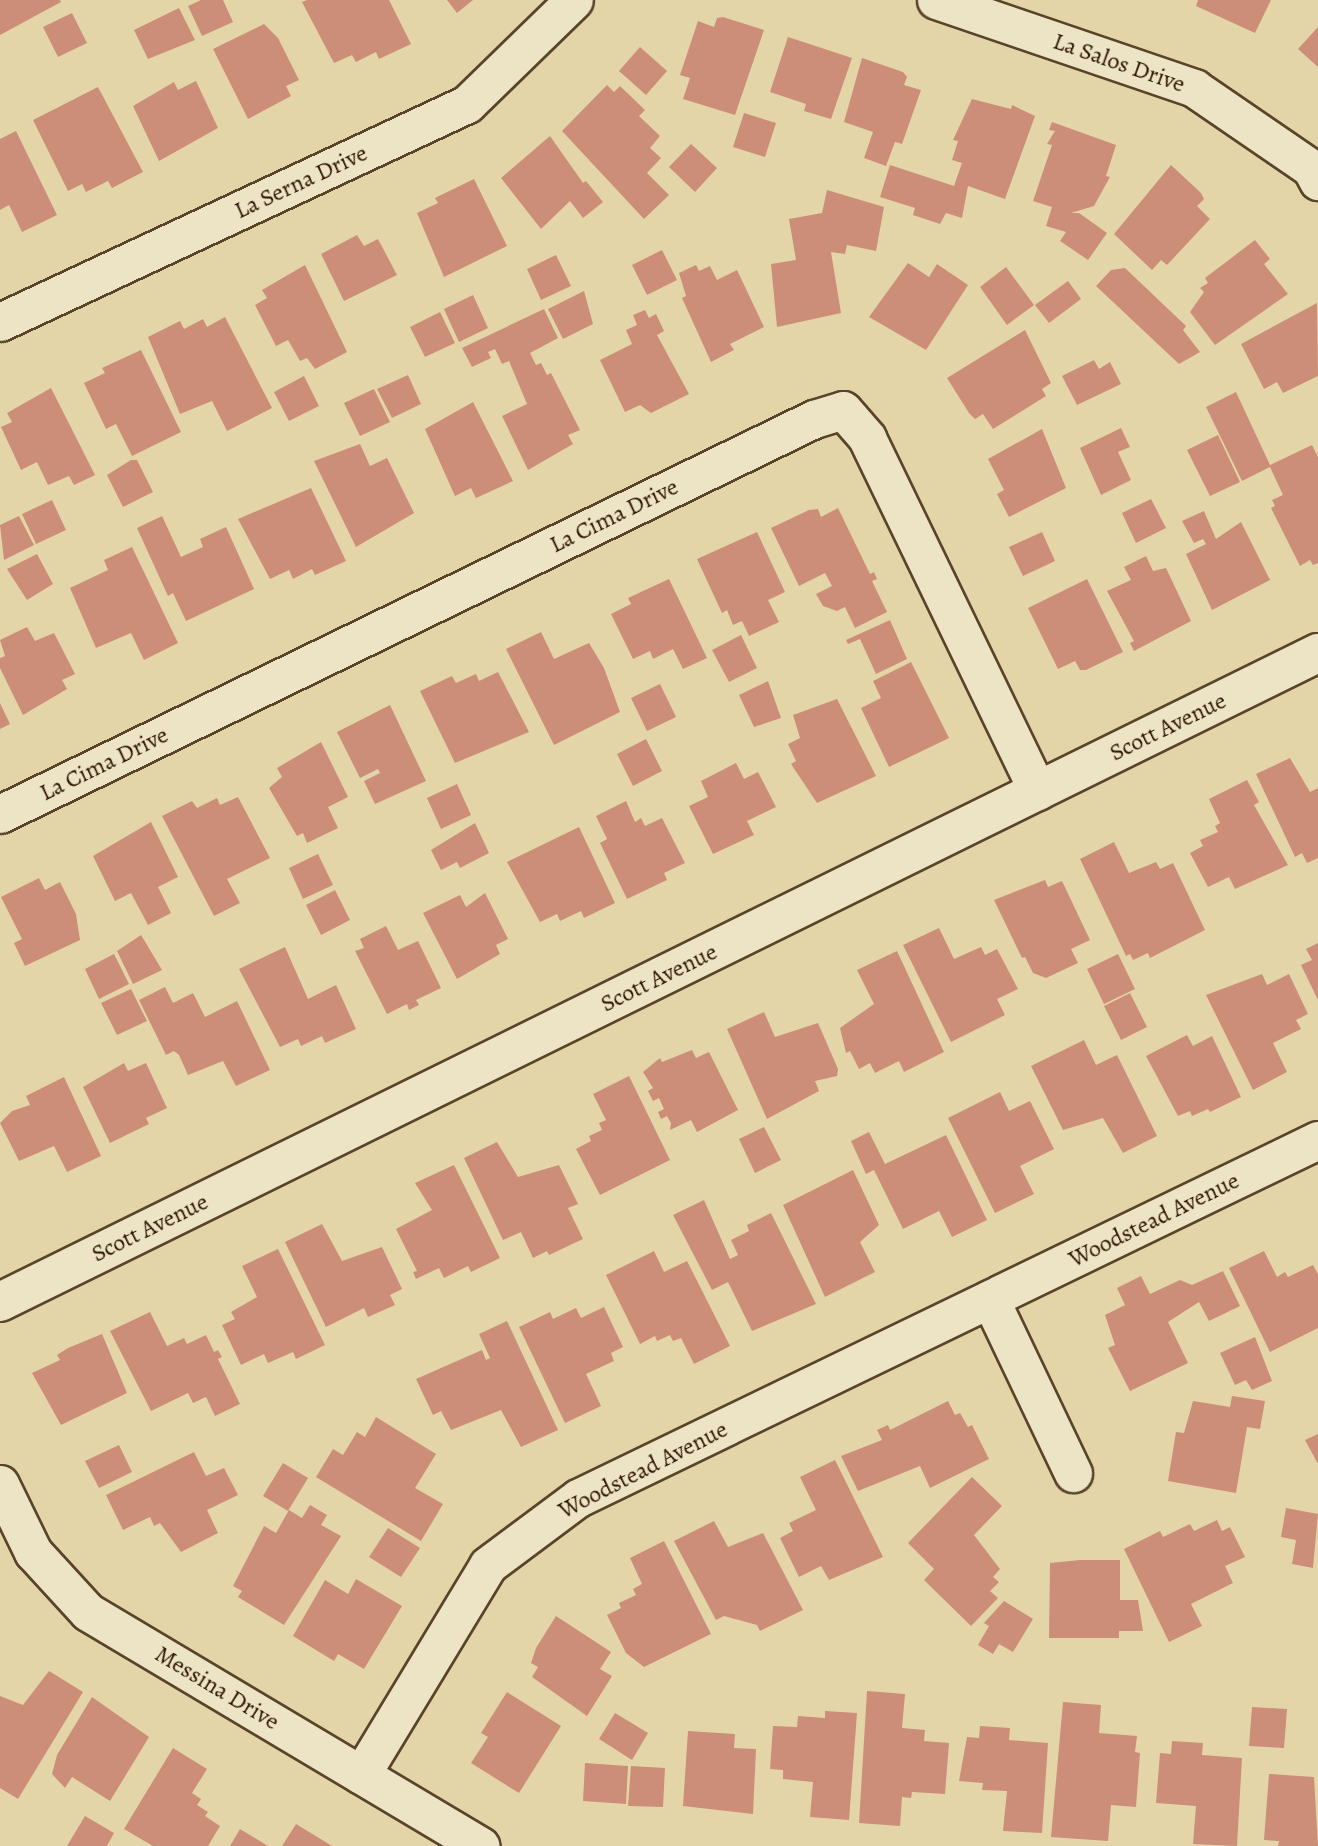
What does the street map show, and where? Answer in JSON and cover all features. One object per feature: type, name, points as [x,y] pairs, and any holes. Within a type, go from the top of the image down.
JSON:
[{"type":"street","name":"La Serna Drive","points":[[0,322],[467,104],[573,0]]},
{"type":"street","name":"La Salos Drive","points":[[936,0],[1194,88],[1311,168],[1318,181]]},
{"type":"street","name":"La Cima Drive","points":[[0,814],[801,425],[843,410],[867,438],[1038,791]]},
{"type":"street","name":"Scott Avenue","points":[[0,1302],[1318,653]]},
{"type":"street","name":"Woodstead Avenue","points":[[361,1774],[488,1565],[516,1541],[578,1498],[1318,1140]]},
{"type":"street","points":[[990,1300],[1073,1473]]},
{"type":"street","name":"Messina Drive","points":[[0,1484],[33,1552],[88,1612],[480,1846]]},
{"type":"building","points":[[0,0],[60,0],[61,2],[0,35]]},
{"type":"building","points":[[201,0],[223,0],[233,22],[202,36],[188,6]]},
{"type":"building","points":[[389,0],[411,44],[379,59],[376,52],[356,62],[352,55],[334,63],[302,2]]},
{"type":"building","points":[[447,0],[473,0],[457,13]]},
{"type":"building","points":[[1198,0],[1271,0],[1255,33],[1196,6]]},
{"type":"building","points":[[179,8],[195,40],[148,59],[134,30]]},
{"type":"building","points":[[72,13],[87,43],[58,57],[43,27]]},
{"type":"building","points":[[723,17],[764,30],[735,115],[683,99],[690,78],[680,75],[698,21],[714,27],[717,18]]},
{"type":"building","points":[[264,24],[278,38],[299,80],[286,86],[291,96],[248,119],[213,49]]},
{"type":"building","points":[[1318,27],[1318,67],[1298,49]]},
{"type":"building","points":[[788,37],[852,58],[831,119],[804,111],[806,104],[770,92]]},
{"type":"building","points":[[640,47],[667,71],[646,95],[619,71]]},
{"type":"building","points":[[862,58],[903,72],[907,77],[904,85],[921,90],[902,144],[895,142],[886,166],[864,158],[873,132],[844,122]]},
{"type":"building","points":[[196,81],[218,128],[159,161],[133,106],[174,82],[178,90]]},
{"type":"building","points":[[607,85],[614,92],[620,86],[645,110],[639,116],[660,136],[650,148],[661,158],[647,173],[669,195],[644,219],[562,131]]},
{"type":"building","points":[[98,87],[143,172],[112,188],[108,181],[86,192],[82,184],[68,191],[33,120]]},
{"type":"building","points":[[972,99],[1011,109],[1012,105],[1035,116],[1005,199],[968,186],[962,218],[946,213],[940,224],[913,215],[915,208],[880,197],[890,165],[954,186],[962,163],[952,160],[958,141],[953,140]]},
{"type":"building","points":[[744,113],[776,123],[765,157],[733,147]]},
{"type":"building","points":[[1052,122],[1116,145],[1106,176],[1110,177],[1094,206],[1071,213],[1079,213],[1107,233],[1088,260],[1060,241],[1066,232],[1046,226],[1052,207],[1033,201],[1052,145],[1047,144],[1055,131],[1049,130]]},
{"type":"building","points":[[16,131],[57,215],[22,232],[9,205],[0,210],[0,139]]},
{"type":"building","points":[[550,136],[583,183],[586,181],[603,202],[583,218],[570,201],[541,229],[501,178]]},
{"type":"building","points":[[691,144],[717,168],[695,192],[669,167]]},
{"type":"building","points":[[1171,165],[1201,193],[1204,199],[1197,206],[1210,219],[1167,265],[1161,260],[1152,270],[1114,234]]},
{"type":"building","points":[[474,179],[507,246],[444,277],[417,213],[438,203],[435,198]]},
{"type":"building","points":[[827,190],[884,207],[876,251],[847,245],[845,254],[831,252],[841,313],[777,327],[771,264],[796,260],[789,219],[822,213]]},
{"type":"building","points":[[357,235],[364,246],[378,239],[397,275],[344,301],[321,254]]},
{"type":"building","points":[[1255,240],[1270,259],[1264,264],[1288,294],[1215,345],[1190,312],[1204,292],[1200,288],[1208,283],[1205,278]]},
{"type":"building","points":[[662,250],[677,280],[647,295],[632,265]]},
{"type":"building","points":[[556,255],[571,286],[541,300],[527,269]]},
{"type":"building","points":[[908,263],[929,277],[937,264],[968,285],[926,350],[869,317]]},
{"type":"building","points":[[305,265],[347,352],[315,369],[307,358],[300,361],[288,340],[276,346],[255,305],[267,298],[262,290]]},
{"type":"building","points":[[696,265],[699,271],[710,266],[717,280],[737,270],[764,327],[730,344],[734,350],[711,362],[682,298],[686,296],[679,273]]},
{"type":"building","points":[[1006,267],[1034,305],[1007,325],[980,287]]},
{"type":"building","points":[[1125,268],[1186,326],[1183,330],[1200,352],[1179,364],[1096,286],[1111,270]]},
{"type":"building","points":[[1068,281],[1081,299],[1049,323],[1035,305]]},
{"type":"building","points":[[584,291],[593,324],[563,339],[548,309]]},
{"type":"building","points":[[473,295],[488,328],[459,342],[444,309]]},
{"type":"building","points":[[1317,303],[1318,376],[1283,393],[1277,382],[1264,389],[1241,344]]},
{"type":"building","points":[[544,309],[558,338],[530,353],[536,365],[541,363],[547,375],[551,373],[580,430],[568,435],[573,444],[528,470],[502,416],[527,404],[509,361],[502,364],[495,349],[488,352],[491,358],[472,367],[462,348]]},
{"type":"building","points":[[645,310],[649,318],[656,314],[664,331],[657,335],[689,394],[651,413],[640,405],[625,412],[600,360],[632,344],[626,330],[637,325],[633,315]]},
{"type":"building","points":[[440,312],[455,343],[425,357],[410,327]]},
{"type":"building","points":[[225,317],[272,408],[227,431],[212,401],[180,414],[148,337],[180,321],[184,329],[203,319],[207,327]]},
{"type":"building","points":[[1025,330],[1051,383],[1042,389],[1046,396],[993,429],[983,414],[975,419],[969,413],[947,378]]},
{"type":"building","points":[[141,350],[181,432],[132,456],[116,424],[106,429],[84,383],[105,373],[102,368]]},
{"type":"building","points":[[1094,360],[1099,369],[1110,362],[1121,384],[1077,405],[1062,376]]},
{"type":"building","points":[[408,375],[421,404],[392,418],[377,389]]},
{"type":"building","points":[[304,376],[319,406],[289,421],[274,392]]},
{"type":"building","points":[[51,388],[95,475],[74,485],[69,476],[48,485],[37,462],[21,470],[1,427],[12,422],[7,413]]},
{"type":"building","points":[[374,389],[390,422],[360,436],[344,403]]},
{"type":"building","points":[[1236,392],[1270,465],[1312,445],[1318,457],[1318,563],[1313,565],[1310,560],[1300,566],[1271,508],[1275,506],[1272,500],[1283,495],[1270,467],[1242,481],[1206,407]]},
{"type":"building","points":[[473,402],[513,481],[476,498],[471,488],[455,496],[425,429]]},
{"type":"building","points":[[1121,428],[1130,447],[1118,452],[1131,480],[1101,495],[1080,448]]},
{"type":"building","points":[[1042,429],[1066,488],[1009,517],[997,494],[1004,490],[988,459]]},
{"type":"building","points":[[1218,435],[1240,482],[1210,496],[1187,450]]},
{"type":"building","points":[[360,444],[370,466],[387,458],[414,513],[356,547],[314,461]]},
{"type":"building","points":[[131,460],[137,460],[153,492],[123,507],[107,475]]},
{"type":"building","points":[[311,488],[346,561],[315,575],[312,569],[293,579],[289,570],[270,579],[238,519]]},
{"type":"building","points":[[1151,499],[1166,528],[1136,543],[1122,513]]},
{"type":"building","points":[[52,500],[66,530],[36,544],[22,514]]},
{"type":"building","points":[[838,508],[870,574],[874,572],[877,579],[872,581],[887,612],[855,628],[845,607],[837,611],[823,606],[816,594],[832,586],[825,573],[799,586],[771,528],[809,510],[818,509],[821,517]]},
{"type":"building","points":[[1204,511],[1216,539],[1241,522],[1270,580],[1212,610],[1186,554],[1206,544],[1203,539],[1194,543],[1182,521]]},
{"type":"building","points":[[19,516],[34,545],[4,560],[0,525]]},
{"type":"building","points":[[162,516],[181,557],[203,547],[200,539],[226,527],[254,589],[186,621],[173,593],[168,596],[137,528]]},
{"type":"building","points":[[757,532],[785,592],[768,600],[779,622],[749,636],[742,621],[733,625],[727,610],[722,613],[697,559]]},
{"type":"building","points":[[1042,532],[1055,561],[1023,576],[1009,547]]},
{"type":"building","points":[[132,547],[178,643],[144,660],[131,633],[96,648],[70,588],[108,570],[104,560]]},
{"type":"building","points":[[37,554],[53,584],[27,600],[7,569]]},
{"type":"building","points":[[1146,556],[1153,571],[1166,568],[1191,621],[1134,651],[1130,643],[1134,641],[1107,591],[1131,580],[1124,567]]},
{"type":"building","points":[[669,579],[707,658],[683,669],[673,649],[653,659],[650,651],[633,659],[611,614],[631,604],[628,598]]},
{"type":"building","points":[[1087,579],[1123,652],[1086,670],[1080,670],[1075,661],[1058,669],[1028,608]]},
{"type":"building","points":[[890,620],[907,659],[876,674],[860,639],[848,644],[846,640]]},
{"type":"building","points":[[27,627],[35,641],[54,633],[75,674],[62,680],[67,689],[23,715],[0,668],[0,658],[5,656],[0,640]]},
{"type":"building","points":[[541,632],[554,659],[589,643],[604,668],[620,712],[554,745],[506,649]]},
{"type":"building","points":[[741,635],[757,668],[729,682],[712,650]]},
{"type":"building","points":[[911,662],[949,738],[889,767],[861,708],[881,698],[873,681]]},
{"type":"building","points":[[498,672],[529,732],[455,763],[420,691],[452,676],[456,683],[476,674],[479,681]]},
{"type":"building","points":[[768,681],[781,718],[754,727],[739,695]]},
{"type":"building","points":[[660,684],[676,717],[647,731],[631,698]]},
{"type":"building","points":[[837,699],[876,776],[817,803],[791,764],[796,761],[788,744],[800,738],[793,715]]},
{"type":"building","points":[[0,703],[10,724],[0,729]]},
{"type":"building","points":[[390,705],[426,781],[375,804],[364,781],[380,773],[378,769],[360,778],[337,732]]},
{"type":"building","points":[[646,739],[662,771],[633,786],[617,754]]},
{"type":"building","points":[[321,742],[348,797],[328,807],[338,828],[307,843],[303,833],[297,836],[269,788],[282,777],[277,768]]},
{"type":"building","points":[[1290,758],[1310,792],[1318,788],[1318,858],[1307,863],[1302,853],[1295,857],[1256,774]]},
{"type":"building","points":[[736,763],[744,779],[758,772],[776,807],[747,821],[754,835],[713,854],[689,806],[708,797],[701,781]]},
{"type":"building","points":[[1247,780],[1259,802],[1254,805],[1288,865],[1235,889],[1229,877],[1208,887],[1190,853],[1203,846],[1200,840],[1218,832],[1215,826],[1220,823],[1209,799]]},
{"type":"building","points":[[457,784],[471,815],[441,829],[427,798]]},
{"type":"building","points":[[238,797],[270,858],[227,879],[240,903],[214,916],[162,816],[192,801],[197,808],[217,798],[220,805]]},
{"type":"building","points":[[626,801],[635,822],[641,818],[645,826],[662,818],[685,863],[664,873],[667,880],[627,899],[600,843],[607,839],[596,816]]},
{"type":"building","points":[[151,822],[178,877],[158,887],[171,913],[148,925],[131,893],[115,901],[93,856]]},
{"type":"building","points":[[475,823],[489,853],[460,868],[457,862],[441,870],[431,850]]},
{"type":"building","points":[[579,827],[615,903],[584,918],[581,911],[560,921],[557,914],[540,922],[507,862]]},
{"type":"building","points":[[1114,842],[1129,873],[1156,862],[1160,869],[1173,863],[1205,930],[1150,958],[1148,953],[1133,960],[1130,954],[1126,956],[1080,859]]},
{"type":"building","points":[[318,854],[333,885],[303,899],[289,868]]},
{"type":"building","points":[[39,878],[45,890],[60,882],[76,914],[80,940],[25,966],[14,943],[22,939],[1,897]]},
{"type":"building","points":[[1045,880],[1048,887],[1062,881],[1090,940],[1071,949],[1078,963],[1046,978],[1033,973],[1025,957],[1022,958],[994,900]]},
{"type":"building","points":[[335,890],[350,920],[321,935],[306,905]]},
{"type":"building","points":[[485,893],[508,939],[496,945],[500,954],[457,979],[423,913],[460,895],[466,907]]},
{"type":"building","points":[[386,926],[398,950],[418,941],[441,988],[416,1000],[419,1005],[409,1010],[407,1004],[387,1014],[355,951],[364,948],[360,939]]},
{"type":"building","points":[[939,928],[954,959],[981,947],[985,955],[997,949],[1018,989],[997,999],[1005,1015],[951,1042],[903,945]]},
{"type":"building","points":[[141,935],[162,970],[133,984],[117,951]]},
{"type":"building","points":[[1318,943],[1318,1000],[1301,965],[1312,960],[1306,949]]},
{"type":"building","points":[[285,947],[308,999],[336,985],[356,1029],[325,1043],[322,1036],[301,1046],[298,1039],[280,1047],[239,969]]},
{"type":"building","points":[[897,951],[944,1052],[904,1072],[899,1061],[875,1073],[870,1063],[859,1069],[850,1051],[846,1053],[840,1028],[874,1004],[857,970]]},
{"type":"building","points":[[114,954],[129,984],[99,999],[85,969]]},
{"type":"building","points":[[1118,954],[1135,989],[1104,1004],[1087,969]]},
{"type":"building","points":[[1262,974],[1267,985],[1289,974],[1308,1014],[1296,1020],[1301,1029],[1273,1043],[1287,1072],[1253,1090],[1206,995]]},
{"type":"building","points":[[165,987],[173,1003],[193,993],[205,1017],[237,1001],[270,1070],[236,1086],[223,1061],[188,1075],[179,1055],[174,1051],[166,1055],[139,1000]]},
{"type":"building","points":[[131,989],[147,1021],[117,1035],[101,1003]]},
{"type":"building","points":[[1130,993],[1147,1027],[1121,1040],[1104,1006]]},
{"type":"building","points":[[764,1012],[775,1037],[818,1023],[838,1069],[837,1076],[815,1081],[819,1091],[767,1119],[727,1029]]},
{"type":"building","points":[[1187,1035],[1193,1046],[1212,1036],[1241,1097],[1210,1112],[1208,1109],[1192,1116],[1190,1111],[1178,1116],[1146,1056]]},
{"type":"building","points":[[1084,1040],[1096,1065],[1117,1055],[1157,1136],[1123,1153],[1103,1118],[1063,1130],[1031,1066]]},
{"type":"building","points":[[692,1050],[696,1058],[709,1052],[738,1110],[697,1132],[691,1120],[670,1130],[671,1123],[667,1116],[661,1119],[658,1112],[664,1109],[659,1098],[653,1101],[648,1091],[653,1088],[643,1072],[660,1058],[662,1062]]},
{"type":"building","points":[[124,1063],[128,1071],[146,1063],[167,1108],[146,1118],[149,1124],[110,1143],[83,1087]]},
{"type":"building","points":[[629,1076],[670,1160],[600,1195],[576,1149],[591,1141],[589,1136],[602,1130],[599,1123],[606,1120],[593,1094]]},
{"type":"building","points":[[64,1077],[101,1156],[67,1172],[54,1146],[19,1161],[0,1123],[12,1111],[30,1105],[26,1096]]},
{"type":"building","points":[[1000,1092],[1009,1111],[1030,1101],[1054,1149],[1020,1166],[1034,1194],[995,1213],[948,1118]]},
{"type":"building","points":[[764,1127],[781,1160],[755,1173],[739,1139]]},
{"type":"building","points":[[869,1132],[885,1164],[946,1135],[987,1220],[952,1237],[939,1211],[903,1229],[874,1170],[866,1174],[851,1141]]},
{"type":"building","points":[[497,1142],[518,1177],[559,1165],[578,1204],[568,1208],[583,1239],[549,1255],[547,1251],[533,1258],[521,1232],[503,1240],[464,1158]]},
{"type":"building","points":[[454,1165],[500,1258],[471,1272],[468,1266],[444,1278],[439,1268],[416,1279],[413,1272],[417,1271],[396,1229],[432,1210],[415,1183]]},
{"type":"building","points":[[853,1170],[879,1225],[860,1242],[875,1272],[825,1297],[783,1205]]},
{"type":"building","points":[[704,1200],[730,1259],[738,1255],[731,1240],[749,1231],[747,1225],[771,1213],[816,1304],[752,1331],[728,1282],[712,1290],[673,1215]]},
{"type":"building","points":[[322,1224],[342,1261],[382,1247],[402,1289],[390,1295],[395,1305],[368,1317],[364,1308],[326,1327],[285,1242]]},
{"type":"building","points":[[278,1249],[325,1345],[296,1359],[293,1352],[268,1363],[264,1354],[241,1365],[222,1325],[235,1319],[231,1312],[257,1297],[242,1266]]},
{"type":"building","points":[[654,1251],[664,1272],[687,1261],[730,1346],[694,1364],[681,1338],[673,1341],[670,1335],[657,1341],[655,1336],[640,1344],[606,1275]]},
{"type":"building","points":[[1264,1251],[1277,1277],[1285,1272],[1288,1277],[1313,1265],[1318,1274],[1318,1328],[1270,1352],[1229,1268]]},
{"type":"building","points":[[1223,1271],[1240,1306],[1209,1321],[1199,1302],[1168,1322],[1188,1363],[1130,1391],[1108,1348],[1115,1345],[1105,1315],[1125,1305],[1117,1288],[1141,1276],[1150,1294],[1180,1280],[1192,1285]]},
{"type":"building","points":[[604,1307],[623,1347],[611,1353],[614,1361],[586,1374],[601,1406],[565,1423],[519,1327],[550,1312],[553,1319],[576,1308],[581,1318]]},
{"type":"building","points":[[150,1312],[167,1346],[184,1338],[187,1344],[206,1335],[214,1352],[218,1350],[222,1357],[218,1359],[240,1404],[215,1416],[206,1397],[193,1403],[188,1393],[151,1411],[110,1331]]},
{"type":"building","points":[[507,1321],[558,1430],[521,1447],[501,1410],[451,1430],[441,1411],[433,1415],[416,1379],[482,1350],[486,1360],[490,1358],[479,1334]]},
{"type":"building","points":[[102,1334],[127,1393],[61,1425],[32,1373],[60,1360],[57,1355],[68,1348]]},
{"type":"building","points":[[1255,1337],[1272,1381],[1252,1390],[1246,1380],[1235,1385],[1220,1353]]},
{"type":"building","points":[[1232,1396],[1265,1401],[1260,1429],[1247,1427],[1236,1493],[1168,1481],[1176,1432],[1184,1433],[1193,1401],[1230,1407]]},
{"type":"building","points":[[948,1401],[955,1415],[960,1413],[968,1427],[972,1425],[989,1459],[930,1488],[920,1466],[858,1491],[841,1456],[882,1440],[877,1430],[888,1425],[890,1430]]},
{"type":"building","points":[[376,1417],[436,1454],[415,1488],[443,1504],[421,1541],[316,1477],[333,1449],[343,1455],[357,1432],[365,1437]]},
{"type":"building","points":[[1318,1434],[1318,1464],[1305,1440]]},
{"type":"building","points":[[119,1445],[132,1472],[99,1488],[85,1461]]},
{"type":"building","points":[[194,1452],[206,1476],[224,1468],[238,1495],[207,1510],[218,1533],[181,1552],[160,1523],[154,1526],[150,1517],[123,1530],[106,1495]]},
{"type":"building","points":[[835,1460],[883,1557],[829,1580],[821,1566],[799,1577],[780,1538],[793,1531],[789,1523],[816,1510],[800,1477]]},
{"type":"building","points":[[283,1463],[308,1478],[288,1511],[263,1496]]},
{"type":"building","points":[[972,1477],[1002,1506],[974,1535],[1000,1569],[993,1577],[999,1582],[990,1591],[998,1598],[971,1626],[924,1580],[934,1569],[908,1543]]},
{"type":"building","points":[[310,1505],[327,1515],[321,1525],[341,1536],[284,1625],[238,1597],[242,1591],[233,1586],[264,1526],[276,1533],[289,1510],[302,1518]]},
{"type":"building","points":[[1286,1508],[1318,1514],[1313,1568],[1292,1564],[1296,1540],[1281,1537]]},
{"type":"building","points":[[1217,1520],[1222,1531],[1230,1527],[1245,1557],[1225,1566],[1233,1583],[1191,1604],[1202,1626],[1169,1642],[1124,1549],[1160,1531],[1163,1537],[1190,1524],[1194,1531]]},
{"type":"building","points":[[714,1521],[728,1547],[763,1533],[803,1610],[760,1631],[757,1625],[724,1616],[716,1620],[674,1541]]},
{"type":"building","points":[[388,1528],[420,1548],[401,1577],[369,1557]]},
{"type":"building","points":[[664,1541],[711,1634],[644,1667],[626,1653],[607,1615],[621,1608],[619,1603],[636,1595],[633,1589],[642,1584],[630,1558]]},
{"type":"building","points":[[1120,1560],[1120,1600],[1138,1600],[1143,1631],[1119,1631],[1119,1638],[1049,1638],[1050,1563]]},
{"type":"building","points":[[356,1579],[402,1606],[364,1669],[338,1654],[334,1661],[293,1636],[325,1580],[348,1594]]},
{"type":"building","points":[[1004,1601],[1033,1619],[1013,1652],[999,1644],[993,1654],[978,1645],[989,1626],[984,1623]]},
{"type":"building","points":[[556,1616],[611,1652],[600,1669],[612,1676],[587,1716],[532,1677],[538,1667],[531,1663],[536,1648]]},
{"type":"building","points":[[49,1671],[83,1692],[18,1799],[0,1788],[0,1696],[23,1705]]},
{"type":"building","points":[[867,1691],[905,1694],[902,1728],[925,1730],[924,1741],[949,1743],[945,1794],[912,1792],[911,1798],[902,1797],[900,1826],[859,1823]]},
{"type":"building","points":[[507,1692],[561,1726],[519,1793],[471,1763],[488,1737],[481,1733]]},
{"type":"building","points":[[92,1697],[149,1737],[110,1801],[72,1777],[65,1788],[52,1774],[57,1755]]},
{"type":"building","points":[[1063,1702],[1101,1705],[1099,1733],[1137,1736],[1135,1752],[1140,1753],[1136,1807],[1111,1805],[1108,1841],[1051,1837]]},
{"type":"building","points":[[1252,1707],[1287,1709],[1284,1748],[1249,1746]]},
{"type":"building","points":[[825,1711],[857,1713],[849,1820],[810,1817],[813,1782],[783,1779],[783,1770],[770,1769],[773,1726],[797,1727],[798,1716],[825,1718]]},
{"type":"building","points":[[615,1713],[648,1733],[632,1760],[599,1739]]},
{"type":"building","points":[[980,1726],[1010,1728],[1009,1740],[1048,1743],[1042,1833],[1003,1831],[1007,1791],[982,1790],[983,1783],[959,1781],[967,1737],[979,1738]]},
{"type":"building","points":[[688,1731],[735,1734],[734,1748],[756,1749],[753,1814],[683,1806]]},
{"type":"building","points":[[1172,1741],[1203,1743],[1202,1755],[1242,1758],[1237,1846],[1193,1844],[1196,1806],[1156,1803],[1160,1753],[1171,1754]]},
{"type":"building","points":[[173,1748],[207,1769],[192,1793],[201,1799],[197,1805],[208,1812],[205,1816],[220,1826],[208,1846],[153,1846],[124,1829]]},
{"type":"building","points":[[585,1763],[628,1766],[626,1804],[583,1801]]},
{"type":"building","points":[[631,1766],[665,1768],[663,1807],[628,1806]]},
{"type":"building","points":[[1269,1774],[1314,1777],[1318,1846],[1278,1846],[1279,1841],[1264,1840]]},
{"type":"building","points":[[85,1816],[114,1833],[107,1846],[67,1846]]},
{"type":"building","points":[[296,1824],[332,1846],[282,1846]]},
{"type":"building","points":[[240,1829],[268,1846],[230,1846]]}]
